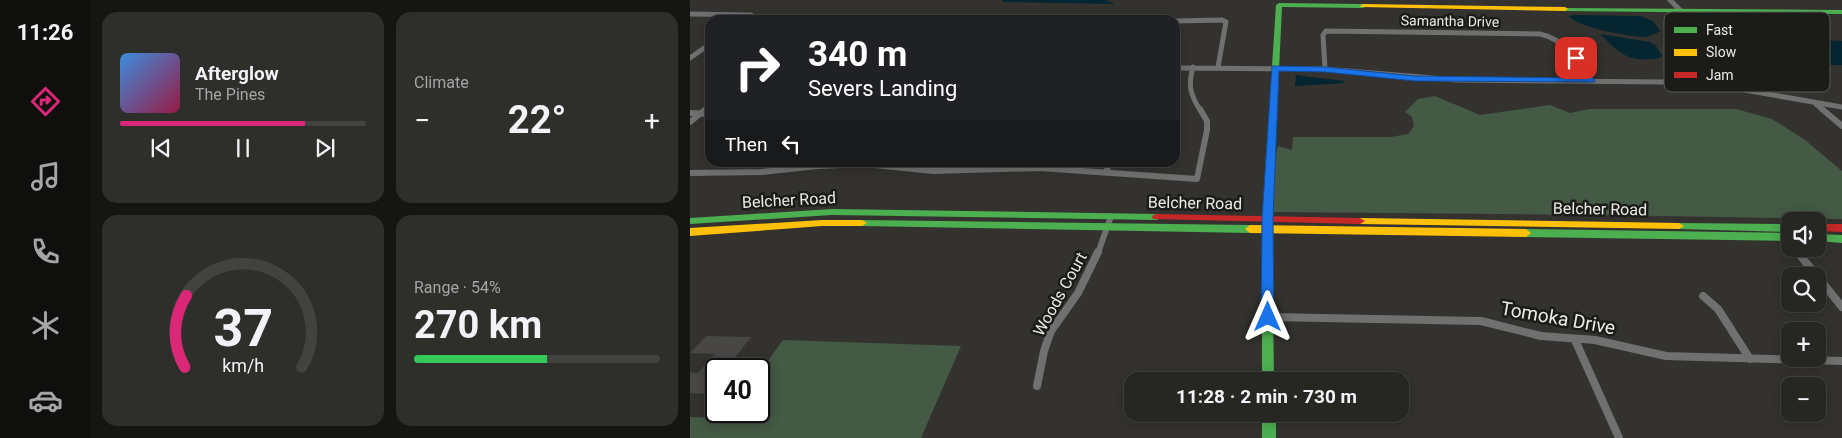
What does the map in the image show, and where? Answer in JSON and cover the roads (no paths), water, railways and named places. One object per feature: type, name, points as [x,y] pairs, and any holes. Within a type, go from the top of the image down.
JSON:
[{"type":"main road","points":[[1268,372],[1267,224],[1279,2],[1842,12]]},
{"type":"main road","name":"Belcher Road","points":[[690,221],[832,212],[1111,216],[1267,224],[1781,237]]},
{"type":"main road","name":"Belcher Road","points":[[690,232],[822,223],[1107,227],[1267,224],[1781,228]]},
{"type":"main road","points":[[1826,228],[1842,228]]},
{"type":"main road","points":[[1826,238],[1842,238]]},
{"type":"main road","points":[[1269,422],[1269,438]]},
{"type":"street","points":[[1670,0],[1680,10]]},
{"type":"street","points":[[690,14],[751,15]]},
{"type":"street","points":[[1180,21],[1222,20],[1226,22],[1218,67]]},
{"type":"street","name":"Samantha Drive","points":[[1325,69],[1323,35],[1326,31],[1540,34],[1558,39],[1567,45],[1591,81]]},
{"type":"street","points":[[690,58],[705,48]]},
{"type":"street","points":[[889,167],[933,171],[1040,168],[1197,179],[1207,130],[1207,121],[1191,94],[1190,80],[1193,67]]},
{"type":"street","points":[[1180,68],[1325,69],[1415,78],[1664,83]]},
{"type":"street","points":[[1755,92],[1842,107]]},
{"type":"street","points":[[1816,103],[1842,126]]},
{"type":"street","points":[[690,122],[705,110]]},
{"type":"street","points":[[690,113],[705,114]]},
{"type":"street","points":[[690,173],[761,172],[820,167]]},
{"type":"street","points":[[965,171],[967,167]]},
{"type":"street","points":[[1106,172],[1108,167]]},
{"type":"street","name":"Woods Court","points":[[1038,386],[1043,356],[1051,331],[1078,294],[1091,271],[1111,216]]},
{"type":"street","points":[[1801,257],[1810,267]]},
{"type":"street","points":[[1826,287],[1842,307]]},
{"type":"street","points":[[1703,296],[1718,310],[1750,359]]},
{"type":"street","name":"Tomoka Drive","points":[[1268,317],[1481,321],[1541,336],[1595,340],[1666,356],[1842,361]]},
{"type":"street","points":[[1575,340],[1619,438]]},
{"type":"water","points":[[1003,0],[1106,0],[1115,4],[1002,2]]},
{"type":"water","points":[[1569,16],[1640,16],[1653,21],[1660,31],[1645,37],[1617,33],[1582,24]]},
{"type":"water","points":[[1600,34],[1650,42],[1656,46],[1662,56],[1660,58],[1640,59],[1626,56]]},
{"type":"water","points":[[1830,40],[1842,41],[1842,65],[1830,65]]},
{"type":"water","points":[[1296,75],[1344,81],[1344,83],[1295,86]]}]
